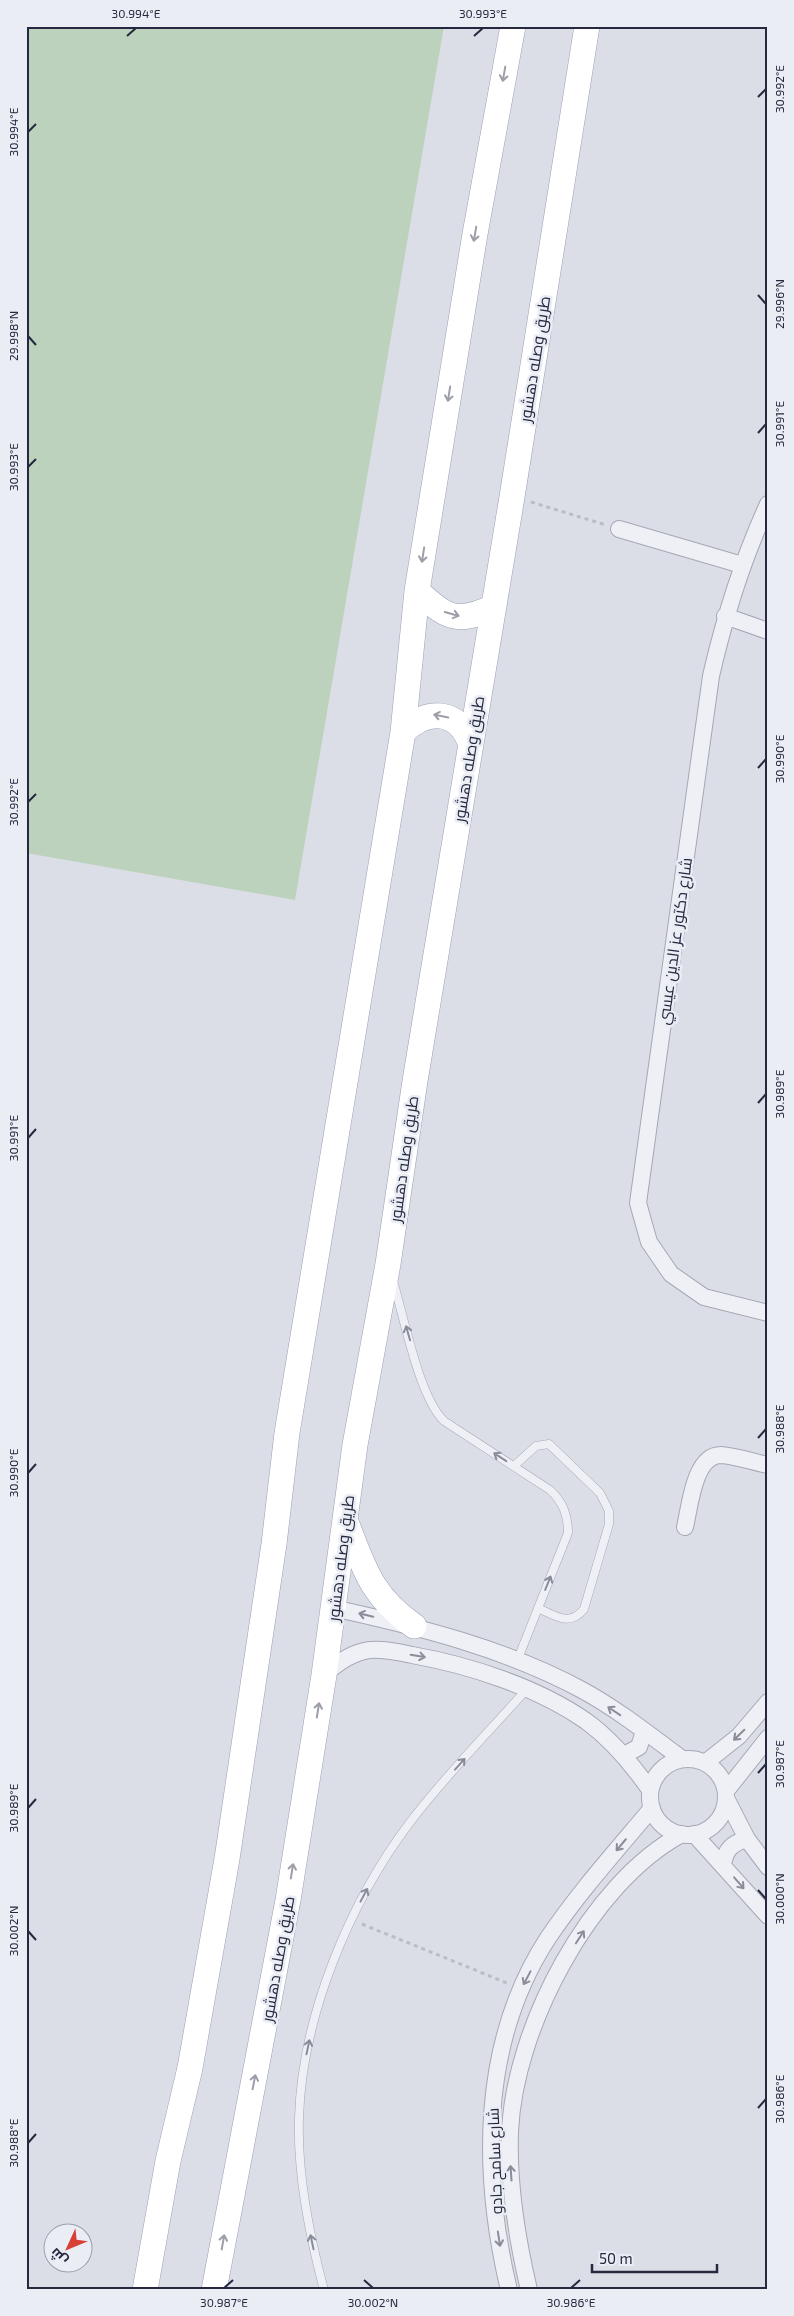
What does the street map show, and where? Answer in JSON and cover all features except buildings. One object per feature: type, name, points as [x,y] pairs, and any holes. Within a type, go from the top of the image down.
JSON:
[{"type":"main road","points":[[145,2290],[168,2161],[190,2068],[227,1859],[274,1544],[287,1433],[403,732],[417,591],[475,234],[513,26]]},
{"type":"main road","name":"طريق وصله دهشور","points":[[214,2290],[288,1900],[324,1675],[355,1445],[388,1264],[415,1081],[512,497],[587,26]]},
{"type":"main road","points":[[417,591],[437,609],[453,616],[470,617],[493,606]]},
{"type":"main road","points":[[403,732],[413,721],[432,714],[452,719],[467,734],[471,745]]},
{"type":"main road","points":[[344,1518],[364,1570],[373,1587],[385,1602],[414,1626]]},
{"type":"street","name":"شارع دكتور عز الدين عيسي","points":[[768,504],[742,565],[725,616],[711,676],[638,1204],[649,1242],[671,1274],[704,1297],[768,1313]]},
{"type":"street","points":[[619,529],[742,565]]},
{"type":"street","points":[[725,616],[768,631]]},
{"type":"street","points":[[685,1527],[698,1470],[708,1458],[721,1455],[768,1465]]},
{"type":"street","points":[[333,1608],[450,1636],[555,1676],[584,1691],[682,1759]]},
{"type":"street","points":[[444,1660],[450,1636]]},
{"type":"street","points":[[324,1675],[337,1663],[353,1654],[370,1650],[387,1650],[444,1660],[491,1676],[564,1707],[586,1721],[624,1755],[650,1790]]},
{"type":"street","points":[[705,1763],[739,1736],[768,1702]]},
{"type":"street","points":[[624,1755],[639,1746],[644,1731]]},
{"type":"street","points":[[688,1834],[704,1831],[720,1818],[726,1794],[768,1738]]},
{"type":"street","points":[[768,1867],[747,1839],[718,1774],[705,1763],[694,1759],[682,1759],[671,1762],[661,1769],[654,1779],[650,1790],[652,1808],[664,1826],[688,1834],[723,1865],[768,1916]]},
{"type":"street","name":"شارع سامح جادو","points":[[509,2290],[495,2210],[491,2120],[493,2088],[509,2021],[522,1989],[547,1940],[569,1909],[652,1808]]},
{"type":"street","name":"شارع سامح جادو","points":[[529,2290],[512,2189],[510,2160],[513,2102],[527,2045],[541,2006],[560,1970],[605,1901],[648,1856],[664,1844],[688,1834]]},
{"type":"street","points":[[723,1865],[724,1855],[730,1847],[737,1841],[747,1839]]},
{"type":"lane","points":[[388,1264],[425,1391],[434,1410],[444,1421],[514,1466],[557,1497],[566,1513],[568,1533],[517,1660]]},
{"type":"lane","points":[[514,1466],[536,1446],[549,1444],[600,1493],[609,1511],[609,1524],[584,1609],[574,1618],[564,1620],[538,1608]]},
{"type":"lane","points":[[324,2290],[309,2226],[301,2168],[299,2118],[305,2059],[317,2011],[335,1960],[352,1920],[372,1880],[411,1820],[526,1690]]},
{"type":"path","points":[[512,497],[619,529]]},
{"type":"path","points":[[352,1920],[522,1989]]},
{"type":"green space","points":[[26,26],[444,26],[295,900],[26,853]]}]
